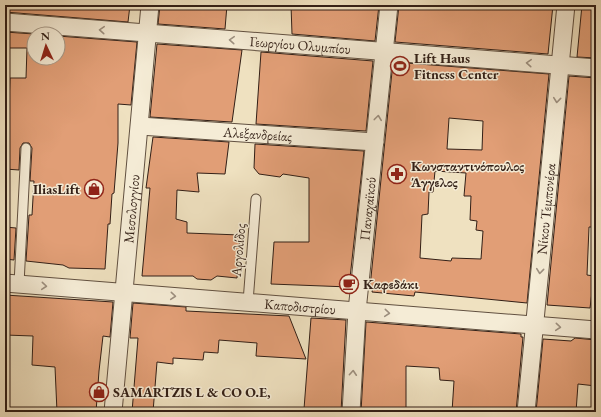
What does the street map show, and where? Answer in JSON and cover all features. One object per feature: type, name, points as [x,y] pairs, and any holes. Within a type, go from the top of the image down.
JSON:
[{"type":"street","name":"Μεσολογγίου","points":[[113,412],[150,5]]},
{"type":"street","name":"Παναχαϊκού","points":[[351,412],[357,311],[389,5]]},
{"type":"street","name":"Νίκου Τεμπονέρα","points":[[526,412],[566,5]]},
{"type":"street","name":"Γεωργίου Ολυμπίου","points":[[5,22],[596,68]]},
{"type":"street","name":"Αλεξανδρείας","points":[[140,126],[375,142]]},
{"type":"street","name":"Καποδιστρίου","points":[[12,283],[596,330]]},
{"type":"lane","points":[[12,283],[26,148]]},
{"type":"lane","name":"Αργολίδος","points":[[248,302],[256,199]]},
{"type":"building","points":[[5,5],[130,5],[128,22],[5,12]]},
{"type":"building","points":[[160,5],[227,5],[225,29],[158,24]]},
{"type":"building","points":[[291,5],[379,5],[375,41],[292,34]]},
{"type":"building","points":[[399,5],[553,5],[548,54],[395,42]]},
{"type":"building","points":[[582,5],[596,5],[596,58],[577,57]]},
{"type":"building","points":[[5,32],[26,33],[26,48],[5,48]]},
{"type":"building","points":[[66,37],[137,42],[131,105],[118,104],[118,143],[114,193],[112,194],[110,224],[108,224],[105,269],[69,268],[63,265],[26,261],[29,215],[32,215],[34,181],[30,181],[32,148],[29,143],[23,143],[20,148],[19,170],[5,169],[5,129],[8,129],[10,78],[26,78],[26,66],[66,66]]},
{"type":"building","points":[[157,44],[242,50],[232,122],[150,117]]},
{"type":"building","points":[[261,52],[373,61],[366,131],[256,124]]},
{"type":"building","points":[[393,62],[549,74],[527,303],[415,292],[414,296],[372,292],[373,287],[370,287]],"holes":[[[449,118],[483,121],[482,150],[447,149]],[[435,171],[466,173],[464,196],[471,196],[470,220],[477,221],[476,230],[483,231],[481,259],[452,258],[451,261],[420,258],[422,215],[428,214],[429,192],[433,192]]]},
{"type":"building","points":[[569,76],[596,78],[596,227],[589,227],[587,275],[594,276],[590,308],[547,305]]},
{"type":"building","points":[[153,137],[229,142],[225,174],[197,173],[199,192],[177,190],[176,219],[187,222],[187,233],[240,235],[237,278],[217,276],[211,280],[197,279],[193,276],[142,276],[150,188],[146,188]]},
{"type":"building","points":[[255,144],[364,151],[349,287],[271,284],[274,242],[309,242],[309,178],[283,174],[280,177],[259,174],[254,168]]},
{"type":"building","points":[[5,227],[16,228],[14,260],[5,259]]},
{"type":"building","points":[[5,295],[113,302],[110,337],[103,336],[96,412],[57,412],[55,367],[32,365],[33,336],[5,335]]},
{"type":"building","points":[[133,303],[186,307],[186,311],[289,316],[306,359],[256,356],[257,343],[219,340],[218,353],[204,352],[203,360],[173,358],[173,364],[157,362],[153,412],[132,412],[138,338],[130,338]]},
{"type":"building","points":[[311,318],[346,320],[341,412],[304,409]]},
{"type":"building","points":[[366,322],[521,334],[521,337],[523,337],[516,412],[452,412],[454,381],[440,380],[439,368],[406,366],[406,412],[361,412]]},
{"type":"building","points":[[575,338],[596,340],[596,386],[578,384],[576,412],[536,412],[543,339],[571,341]]},
{"type":"place","name":"Lift Haus Fitness Center","points":[[400,66]]},
{"type":"place","name":"Κωνσταντινόπουλος Άγγελος","points":[[397,174]]},
{"type":"place","name":"IliasLift","points":[[94,189]]},
{"type":"place","name":"Καφεδάκι","points":[[349,284]]},
{"type":"place","name":"SAMARTZIS L & CO O.E,","points":[[99,392]]}]
